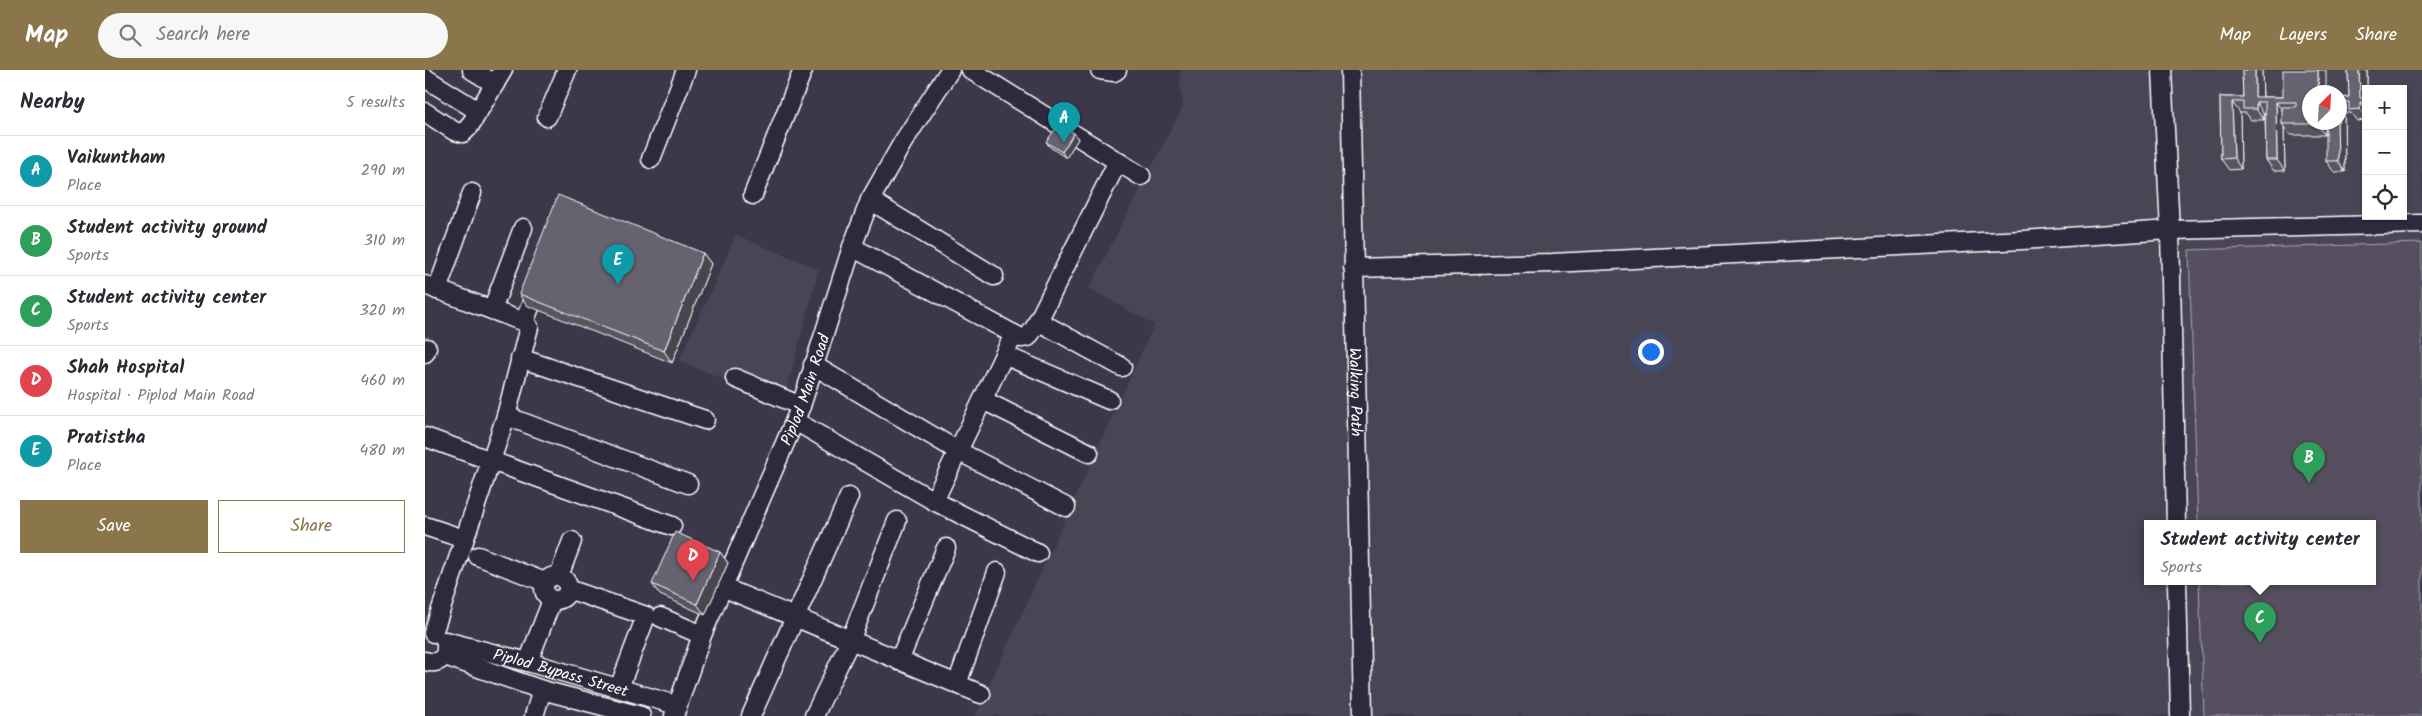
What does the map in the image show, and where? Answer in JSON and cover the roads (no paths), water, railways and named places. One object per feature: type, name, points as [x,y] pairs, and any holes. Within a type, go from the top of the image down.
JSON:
[{"type":"street","points":[[425,112],[454,131],[463,133],[469,127],[499,77],[472,70]]},
{"type":"street","points":[[547,117],[567,70]]},
{"type":"street","points":[[651,159],[685,70]]},
{"type":"street","points":[[753,195],[803,70]]},
{"type":"street","name":"Piplod Main Road","points":[[675,711],[702,635],[798,414],[852,247],[870,200],[903,142],[950,70]]},
{"type":"street","points":[[971,70],[1117,163],[1141,176]]},
{"type":"street","points":[[1100,70],[1114,72],[1117,70]]},
{"type":"street","name":"Walking Path","points":[[1349,70],[1363,716]]},
{"type":"street","points":[[2162,70],[2170,230],[2176,520]]},
{"type":"street","points":[[425,78],[478,112]]},
{"type":"street","points":[[852,247],[1021,338],[1028,337],[1038,321],[1117,163]]},
{"type":"street","points":[[425,661],[432,663],[439,661],[437,641],[463,539],[506,416],[529,327],[524,322],[431,288],[472,193]]},
{"type":"street","points":[[870,200],[995,276]]},
{"type":"street","points":[[1353,268],[1552,264],[2023,240],[2170,230],[2422,224]]},
{"type":"street","points":[[492,310],[523,228]]},
{"type":"street","points":[[524,322],[545,270]]},
{"type":"street","points":[[531,305],[549,311]]},
{"type":"street","points":[[1038,321],[1122,367]]},
{"type":"street","points":[[935,501],[1014,334]]},
{"type":"street","points":[[1003,355],[1109,400]]},
{"type":"street","points":[[520,358],[705,420]]},
{"type":"street","points":[[813,365],[958,451],[1066,507]]},
{"type":"street","points":[[735,378],[798,414],[935,501],[1038,553]]},
{"type":"street","points":[[983,400],[1089,453]]},
{"type":"street","points":[[506,416],[687,484]]},
{"type":"street","points":[[425,437],[491,459],[672,526]]},
{"type":"street","points":[[751,716],[849,497]]},
{"type":"street","points":[[814,716],[850,641],[897,521]]},
{"type":"street","points":[[425,526],[463,539]]},
{"type":"street","points":[[528,662],[552,600],[562,599],[557,582],[572,541]]},
{"type":"street","points":[[899,661],[946,548]]},
{"type":"street","points":[[478,556],[557,582],[646,616],[619,688]]},
{"type":"street","points":[[957,684],[997,572]]},
{"type":"street","points":[[2177,585],[2180,716]]},
{"type":"street","points":[[722,587],[981,694]]},
{"type":"street","points":[[660,617],[702,635]]},
{"type":"street","name":"Piplod Bypass Street","points":[[437,641],[528,662],[619,688],[675,711]]},
{"type":"street","name":"Piplod Bypass Street","points":[[437,641],[542,690],[641,716]]},
{"type":"street","points":[[534,716],[542,690]]},
{"type":"place","name":"Vaikuntham","points":[[1064,143]]},
{"type":"place","name":"Pratistha","points":[[618,285]]},
{"type":"place","name":"Student activity ground","points":[[2309,483]]},
{"type":"place","name":"Shah Hospital","points":[[693,581]]},
{"type":"place","name":"Student activity center","points":[[2260,643]]}]
